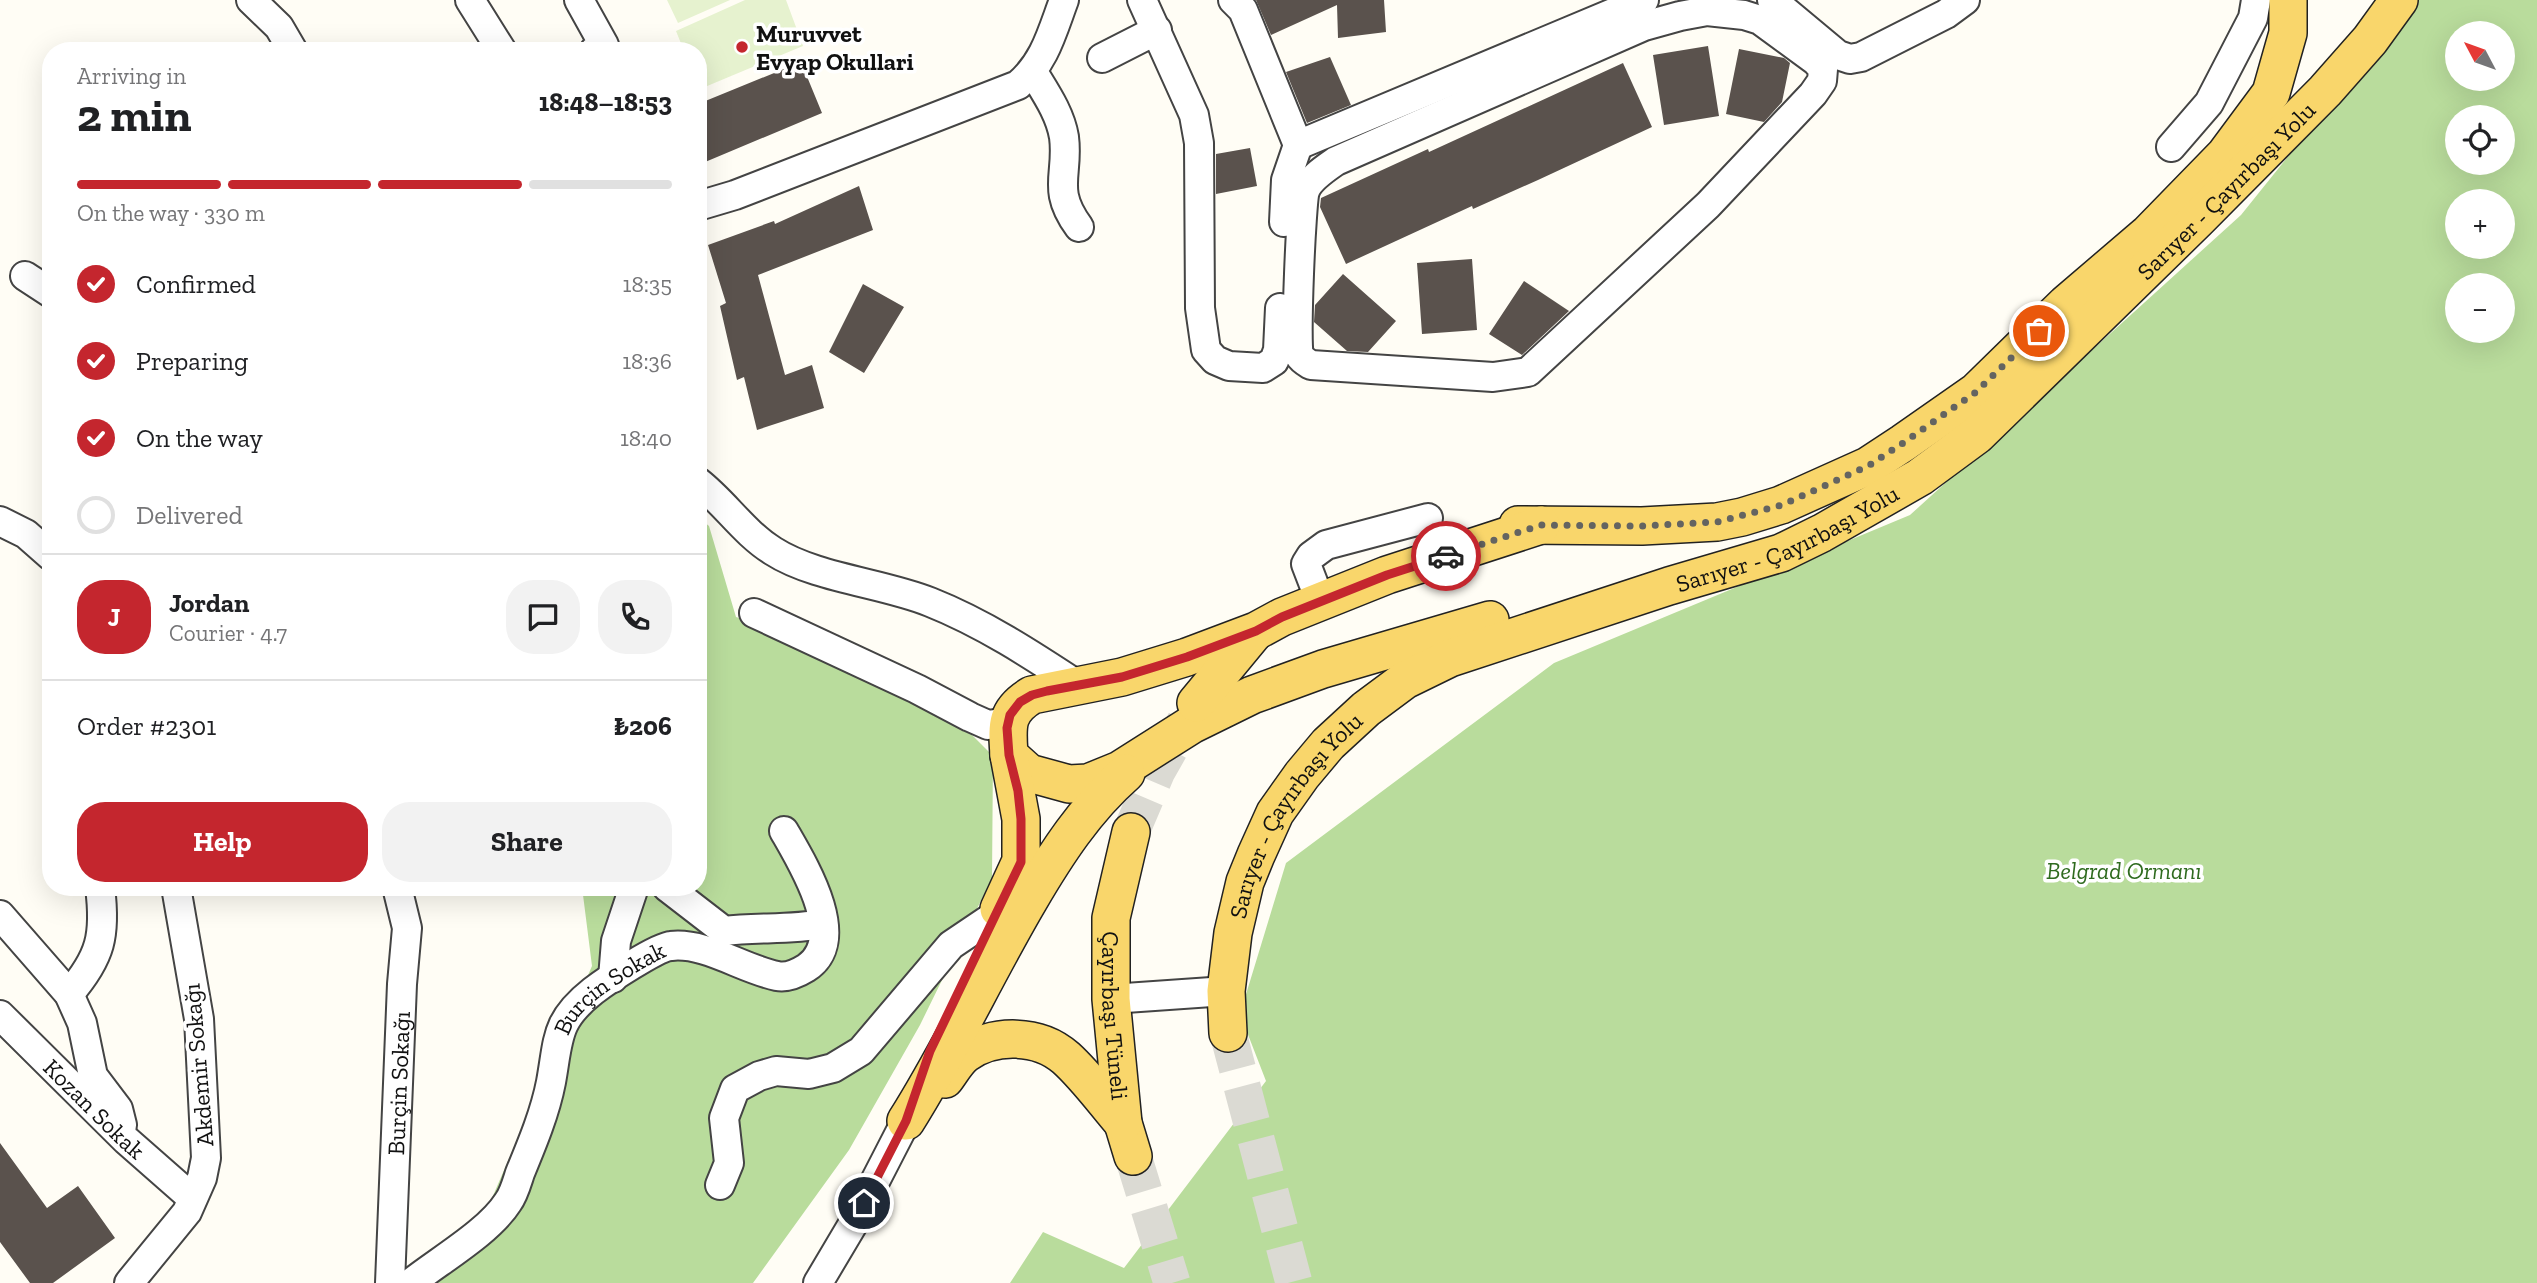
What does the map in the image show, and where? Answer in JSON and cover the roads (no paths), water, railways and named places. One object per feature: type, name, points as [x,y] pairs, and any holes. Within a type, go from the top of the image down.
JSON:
[{"type":"main road","points":[[906,1121],[930,1051],[1021,862],[1021,819],[1009,738],[1010,715],[1020,702],[1032,695],[1135,673],[1187,657],[1256,631],[1282,617],[1387,575],[1541,525],[1642,526],[1717,522],[1782,505],[1868,466],[1976,392],[2066,304],[2149,233],[2225,155],[2272,93],[2288,33],[2288,0]]},
{"type":"main road","name":"Sarıyer - Çayırbaşı Yolu","points":[[1228,1033],[1226,991],[1233,933],[1245,882],[1256,855],[1275,814],[1302,775],[1328,744],[1366,709],[1405,680],[1450,658],[1669,586],[1781,554],[1822,534],[1920,477],[1977,435],[2071,345],[2325,91],[2370,40],[2399,0]]},
{"type":"main road","points":[[1009,738],[1029,773],[1069,784],[1088,783],[1120,770],[1191,725],[1252,695],[1323,669],[1579,595],[1669,586]]},
{"type":"main road","points":[[1196,703],[1256,631]]},
{"type":"main road","points":[[906,1121],[933,1079],[1047,868],[1090,810],[1158,744]]},
{"type":"main road","name":"Çayırbaşı Tüneli","points":[[906,1121],[964,1055],[993,1040],[1018,1038],[1045,1044],[1064,1056],[1128,1140],[1111,999],[1111,918],[1131,832]]},
{"type":"street","points":[[251,0],[279,27],[288,42]]},
{"type":"street","points":[[470,0],[496,42]]},
{"type":"street","points":[[579,0],[598,42]]},
{"type":"street","points":[[707,203],[735,195],[1018,85],[1033,72],[1043,56],[1064,0]]},
{"type":"street","points":[[1142,0],[1194,115],[1199,143],[1200,308],[1206,350],[1215,360],[1229,366],[1263,368],[1274,361],[1278,351],[1286,180],[1298,145],[1243,10],[1233,0]]},
{"type":"street","points":[[1298,145],[1479,84],[1644,26],[1707,11],[1744,15],[1760,20],[1816,61],[1823,69],[1822,81],[1813,94],[1709,205],[1528,372],[1493,377],[1311,365],[1304,361],[1298,353],[1297,328],[1305,190],[1322,171],[1336,161],[1479,84],[1644,0]]},
{"type":"street","points":[[1772,0],[1838,55],[1850,59],[1861,57],[1946,14],[1965,0]]},
{"type":"street","points":[[2171,147],[2209,103],[2253,18],[2256,0]]},
{"type":"street","points":[[1102,58],[1157,30]]},
{"type":"street","points":[[1033,72],[1054,108],[1063,135],[1065,152],[1061,182],[1069,213],[1079,227]]},
{"type":"street","points":[[24,276],[42,287]]},
{"type":"street","points":[[707,490],[772,551],[796,562],[930,601],[1017,645],[1079,686]]},
{"type":"street","points":[[1321,603],[1306,564],[1311,556],[1326,545],[1428,518]]},
{"type":"street","points":[[0,521],[26,534],[42,548]]},
{"type":"street","points":[[754,614],[917,689],[1009,738]]},
{"type":"street","name":"Burçin Sokak","points":[[411,1283],[487,1227],[509,1201],[534,1139],[550,1084],[557,1038],[569,1013],[613,978],[669,946],[707,951],[779,977],[796,974],[818,961],[826,941],[822,910],[805,867],[784,831]]},
{"type":"street","points":[[69,994],[88,972],[103,939],[101,896]]},
{"type":"street","name":"Akdemir Sokağı","points":[[129,1283],[187,1212],[202,1178],[206,1158],[199,1019],[178,896]]},
{"type":"street","name":"Burçin Sokağı","points":[[390,1283],[402,984],[407,928],[399,896]]},
{"type":"street","points":[[613,978],[616,940],[631,896]]},
{"type":"street","points":[[679,896],[724,931],[752,928],[797,929],[824,924]]},
{"type":"street","points":[[720,1185],[729,1163],[724,1118],[735,1090],[776,1070],[809,1074],[833,1068],[861,1051],[951,945],[997,914]]},
{"type":"street","points":[[0,915],[69,994],[82,1023],[93,1076],[118,1109],[127,1140]]},
{"type":"street","points":[[1111,999],[1226,991]]},
{"type":"street","name":"Kozan Sokak","points":[[0,1016],[127,1140],[192,1198]]},
{"type":"street","points":[[818,1283],[853,1224],[906,1121]]},
{"type":"tunnel","points":[[1131,832],[1157,771],[1185,722]]},
{"type":"tunnel","points":[[1228,1033],[1294,1283]]},
{"type":"tunnel","points":[[1133,1156],[1172,1283]]},
{"type":"place","name":"Muruvvet Evyap Okullari","points":[[742,47]]},
{"type":"park label","name":"Belgrad Ormanı","points":[[2124,870]]}]
